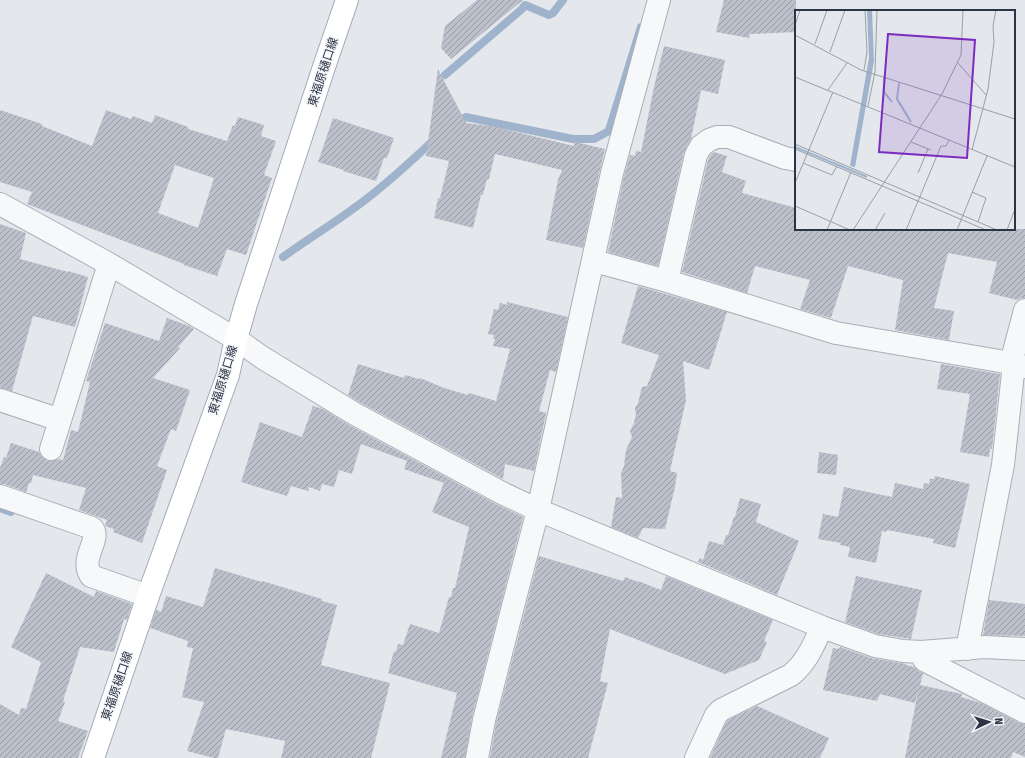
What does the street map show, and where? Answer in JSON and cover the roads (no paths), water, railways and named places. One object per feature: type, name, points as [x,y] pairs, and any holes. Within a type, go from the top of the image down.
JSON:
[{"type":"main road","name":"東福原樋口線","points":[[93,758],[148,596],[228,375],[236,339],[347,0]]},
{"type":"street","points":[[477,758],[486,712],[510,614],[538,510],[594,261],[612,173],[660,0]]},
{"type":"street","points":[[667,281],[696,156],[701,146],[709,140],[717,137],[729,137],[785,158],[795,160]]},
{"type":"street","points":[[0,204],[109,264],[236,339],[263,358],[355,414],[502,493],[538,510],[822,626],[875,646],[903,651],[920,652],[985,648],[1025,649]]},
{"type":"street","points":[[594,261],[667,281],[836,332],[1018,365]]},
{"type":"street","points":[[51,449],[109,264]]},
{"type":"street","points":[[967,649],[1003,465],[1013,373],[1018,365],[1025,310]]},
{"type":"street","points":[[0,400],[60,420]]},
{"type":"street","points":[[0,496],[92,528],[95,531],[95,535],[87,566],[91,576],[148,596]]},
{"type":"street","points":[[696,758],[716,715],[721,710],[746,696],[791,675],[799,669],[810,654],[822,626]]},
{"type":"street","points":[[920,652],[924,660],[1025,712]]},
{"type":"waterway","points":[[445,75],[525,5],[549,15],[553,13],[563,0]]},
{"type":"waterway","points":[[455,124],[466,117],[573,139],[594,139],[609,131],[641,27]]},
{"type":"waterway","points":[[283,257],[371,196],[435,139]]},
{"type":"waterway","points":[[0,508],[11,512]]}]
